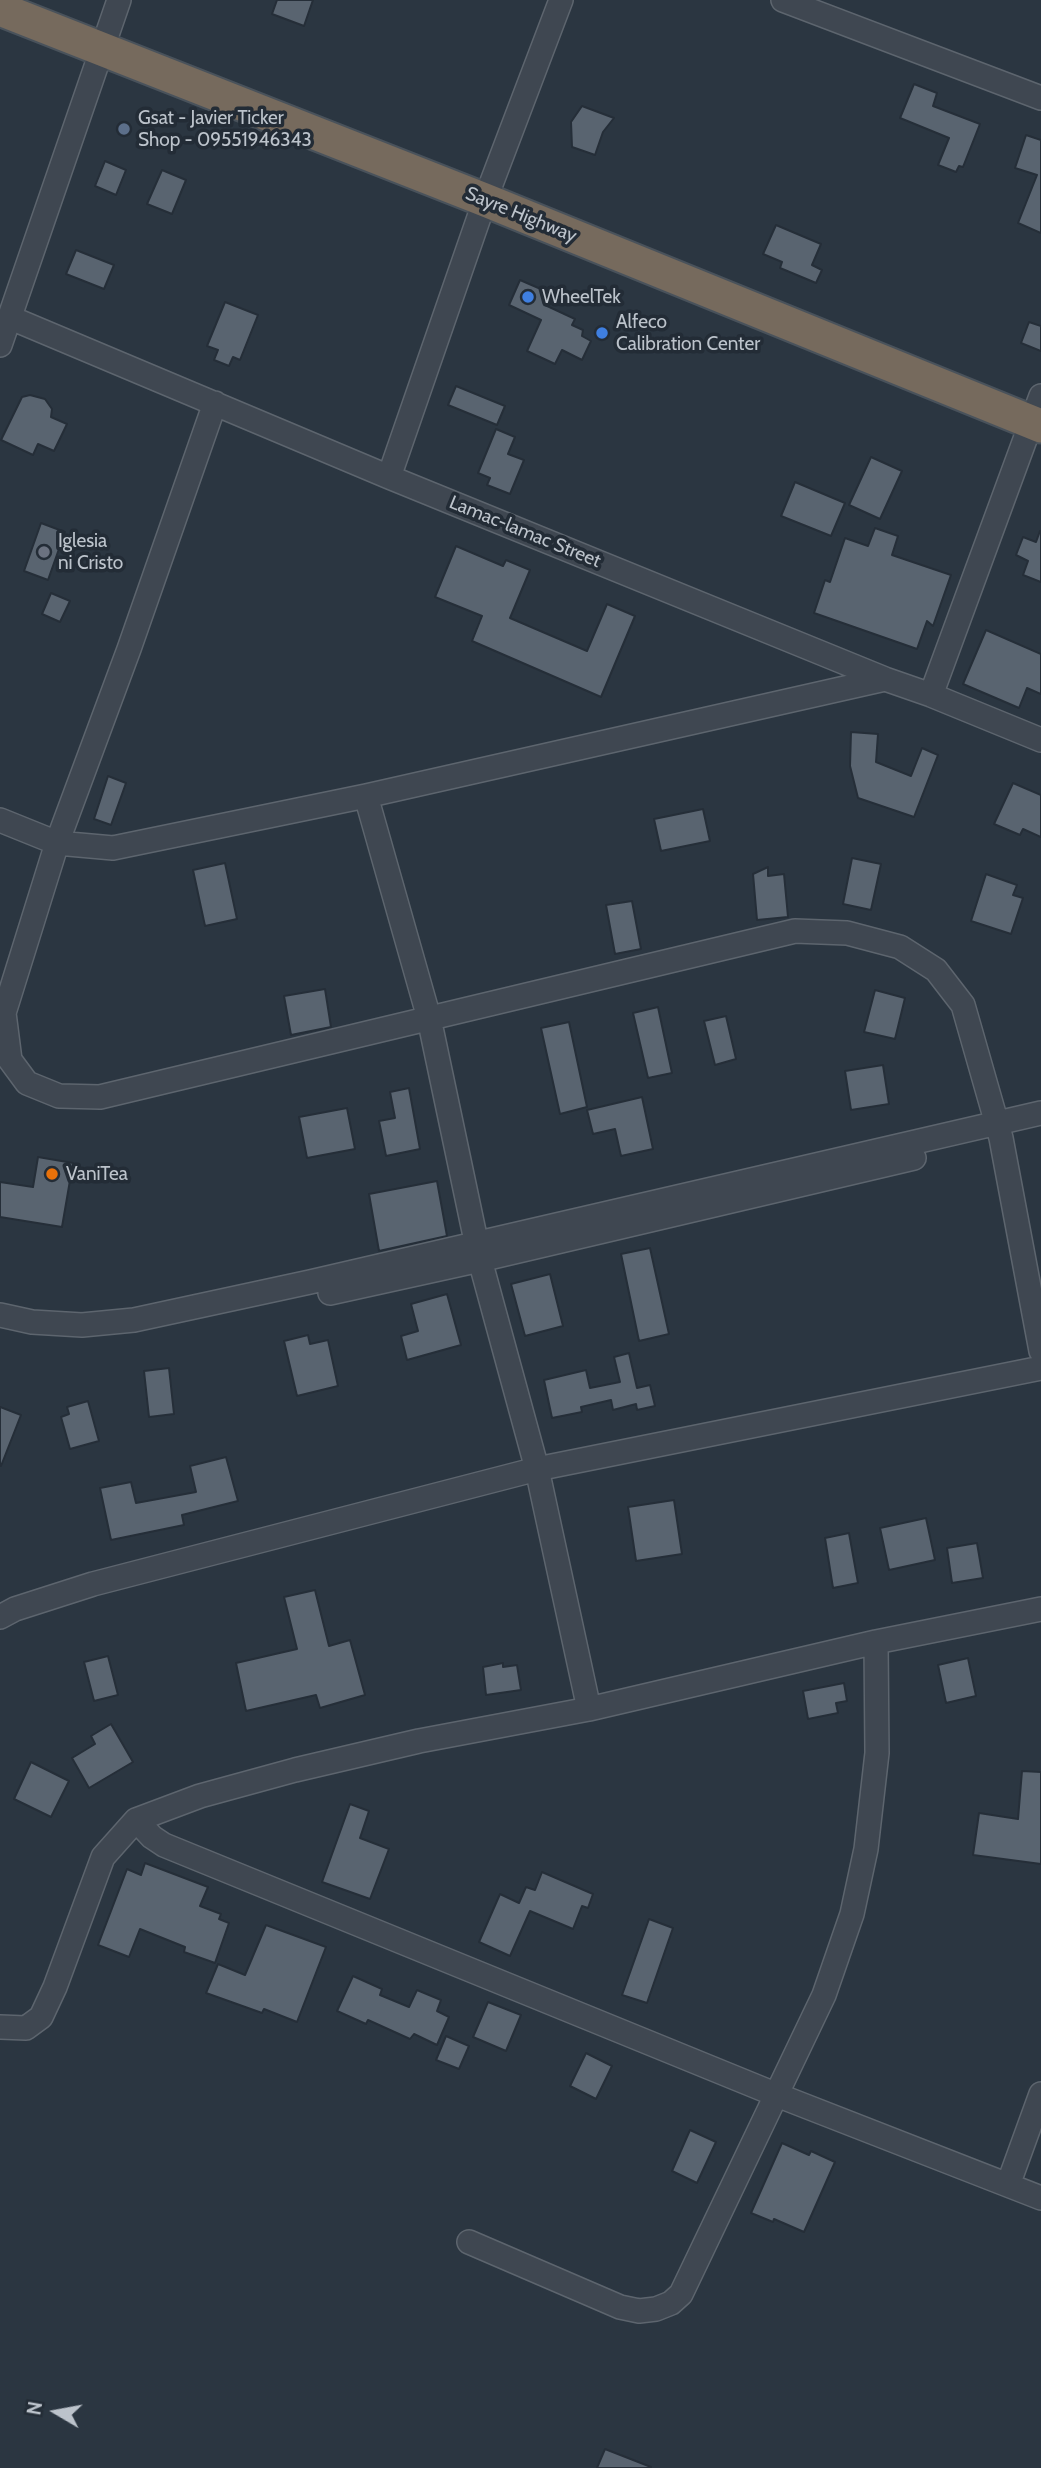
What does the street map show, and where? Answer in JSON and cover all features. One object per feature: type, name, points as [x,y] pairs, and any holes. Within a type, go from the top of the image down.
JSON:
[{"type":"highway","name":"Sayre Highway","points":[[0,9],[1038,414]]},
{"type":"street","points":[[0,345],[119,0]]},
{"type":"street","points":[[389,477],[485,200],[561,0]]},
{"type":"street","points":[[783,0],[1041,98]]},
{"type":"street","name":"Lamac-lamac Street","points":[[11,318],[389,477],[1041,740]]},
{"type":"street","points":[[215,403],[130,649],[57,843],[4,1013],[10,1060],[27,1083],[59,1096],[100,1097],[795,931],[847,933],[900,947],[936,970],[963,1005],[999,1131],[1041,1351]]},
{"type":"street","points":[[931,695],[1038,414]]},
{"type":"street","points":[[0,820],[57,843],[113,848],[366,796],[885,679]]},
{"type":"street","points":[[366,796],[429,1018],[478,1251],[537,1469],[589,1709]]},
{"type":"street","points":[[999,1131],[1041,1113]]},
{"type":"street","points":[[0,1331],[31,1337],[82,1339],[136,1334],[195,1314],[310,1282],[478,1251],[999,1131],[1041,1129]]},
{"type":"street","points":[[0,1315],[32,1322],[82,1325],[195,1314]]},
{"type":"street","points":[[0,1616],[93,1584],[537,1469],[1041,1367]]},
{"type":"street","points":[[0,2027],[26,2028],[41,2017],[55,1987],[103,1857],[136,1820],[200,1797],[295,1770],[419,1741],[589,1709],[876,1642],[1041,1609]]},
{"type":"street","points":[[469,2242],[620,2307],[656,2309],[671,2303],[681,2294],[824,1995],[852,1914],[866,1849],[877,1753],[876,1642]]},
{"type":"street","points":[[136,1820],[152,1838],[164,1845],[778,2095],[1041,2198]]},
{"type":"street","points":[[1009,2185],[1041,2094]]},
{"type":"building","points":[[277,0],[313,0],[304,26],[272,14]]},
{"type":"building","points":[[914,84],[937,93],[933,106],[980,124],[963,167],[959,166],[956,172],[938,165],[949,138],[900,118]]},
{"type":"building","points":[[582,106],[614,118],[603,132],[595,155],[572,147],[571,122]]},
{"type":"building","points":[[1026,135],[1041,140],[1041,233],[1018,223],[1037,175],[1015,168]]},
{"type":"building","points":[[105,161],[126,170],[116,195],[95,186]]},
{"type":"building","points":[[162,170],[186,180],[172,214],[147,204]]},
{"type":"building","points":[[776,225],[821,244],[812,265],[822,270],[816,283],[780,268],[782,262],[763,254]]},
{"type":"building","points":[[76,250],[114,265],[104,289],[66,274]]},
{"type":"building","points":[[520,280],[550,293],[545,305],[575,319],[572,325],[583,330],[582,336],[591,341],[582,360],[562,350],[555,364],[527,351],[541,320],[509,305]]},
{"type":"building","points":[[225,302],[258,315],[240,360],[233,357],[229,366],[214,360],[218,350],[207,346]]},
{"type":"building","points":[[1029,322],[1041,326],[1041,351],[1021,343]]},
{"type":"building","points":[[456,386],[505,406],[497,425],[448,405]]},
{"type":"building","points":[[30,395],[45,399],[52,409],[51,417],[67,424],[54,451],[38,444],[33,455],[1,440],[22,397]]},
{"type":"building","points":[[496,429],[515,437],[508,454],[524,460],[510,494],[487,485],[490,478],[478,473]]},
{"type":"building","points":[[871,457],[902,471],[880,519],[849,505]]},
{"type":"building","points":[[795,482],[845,503],[831,536],[781,516]]},
{"type":"building","points":[[41,523],[65,532],[48,580],[24,571]]},
{"type":"building","points":[[875,528],[898,536],[892,555],[951,575],[933,626],[927,621],[917,649],[814,613],[825,580],[830,582],[845,538],[868,546]]},
{"type":"building","points":[[1040,531],[1041,582],[1023,575],[1028,561],[1016,555],[1023,537],[1036,542]]},
{"type":"building","points":[[456,546],[503,566],[506,560],[530,570],[510,618],[587,651],[607,604],[635,616],[601,697],[472,641],[482,616],[435,597]]},
{"type":"building","points":[[51,593],[70,601],[60,622],[42,614]]},
{"type":"building","points":[[986,630],[1041,654],[1041,694],[1027,688],[1019,708],[963,684]]},
{"type":"building","points":[[851,732],[878,734],[876,762],[911,776],[922,748],[938,755],[914,817],[858,798],[850,766]]},
{"type":"building","points":[[108,776],[126,783],[111,825],[94,819]]},
{"type":"building","points":[[1013,783],[1041,795],[1041,837],[1023,829],[1020,835],[994,824]]},
{"type":"building","points":[[703,809],[710,841],[661,851],[654,819]]},
{"type":"building","points":[[852,858],[881,864],[871,910],[843,904]]},
{"type":"building","points":[[225,863],[237,919],[205,926],[193,870]]},
{"type":"building","points":[[768,867],[768,876],[784,874],[788,917],[757,920],[753,874]]},
{"type":"building","points":[[986,874],[1017,885],[1013,895],[1023,898],[1011,934],[971,921]]},
{"type":"building","points":[[632,901],[641,949],[615,954],[606,905]]},
{"type":"building","points":[[325,989],[331,1027],[291,1035],[284,996]]},
{"type":"building","points":[[875,990],[905,998],[895,1039],[864,1032]]},
{"type":"building","points":[[658,1007],[672,1073],[648,1078],[633,1013]]},
{"type":"building","points":[[726,1016],[736,1059],[715,1065],[704,1021]]},
{"type":"building","points":[[569,1022],[587,1107],[560,1114],[541,1028]]},
{"type":"building","points":[[883,1065],[889,1104],[851,1110],[845,1071]]},
{"type":"building","points":[[409,1088],[420,1149],[386,1156],[379,1121],[395,1118],[390,1092]]},
{"type":"building","points":[[642,1097],[653,1149],[621,1156],[615,1129],[593,1134],[587,1110]]},
{"type":"building","points":[[347,1108],[355,1149],[307,1158],[299,1117]]},
{"type":"building","points":[[38,1157],[73,1163],[62,1227],[0,1217],[0,1182],[33,1187]]},
{"type":"building","points":[[437,1181],[447,1236],[379,1251],[369,1194]]},
{"type":"building","points":[[650,1248],[669,1334],[639,1341],[621,1254]]},
{"type":"building","points":[[550,1274],[563,1326],[525,1336],[511,1284]]},
{"type":"building","points":[[447,1294],[461,1345],[407,1360],[401,1336],[418,1331],[411,1304]]},
{"type":"building","points":[[308,1335],[310,1344],[328,1340],[338,1386],[297,1396],[284,1341]]},
{"type":"building","points":[[629,1353],[637,1388],[650,1385],[655,1406],[637,1410],[636,1404],[613,1410],[611,1400],[581,1407],[582,1412],[552,1418],[544,1380],[586,1370],[590,1388],[620,1382],[614,1357]]},
{"type":"building","points":[[169,1368],[174,1414],[149,1417],[144,1371]]},
{"type":"building","points":[[88,1401],[99,1441],[70,1449],[61,1417],[69,1414],[67,1407]]},
{"type":"building","points":[[0,1407],[21,1415],[1,1466],[0,1466]]},
{"type":"building","points":[[226,1457],[238,1501],[182,1515],[184,1525],[111,1540],[100,1488],[131,1482],[136,1503],[196,1492],[190,1466]]},
{"type":"building","points":[[674,1500],[682,1554],[636,1561],[628,1507]]},
{"type":"building","points":[[926,1518],[935,1560],[889,1570],[880,1528]]},
{"type":"building","points":[[849,1533],[858,1583],[833,1588],[825,1538]]},
{"type":"building","points":[[977,1543],[983,1578],[952,1583],[947,1548]]},
{"type":"building","points":[[315,1590],[329,1646],[350,1640],[365,1695],[320,1708],[316,1695],[246,1711],[236,1663],[297,1649],[284,1597]]},
{"type":"building","points":[[108,1656],[118,1695],[94,1701],[84,1662]]},
{"type":"building","points":[[968,1658],[976,1696],[946,1703],[938,1665]]},
{"type":"building","points":[[503,1663],[503,1667],[517,1665],[521,1690],[486,1695],[483,1667]]},
{"type":"building","points":[[844,1683],[847,1701],[836,1703],[838,1713],[808,1719],[803,1691]]},
{"type":"building","points":[[111,1724],[133,1762],[89,1788],[72,1758],[95,1744],[91,1736]]},
{"type":"building","points":[[31,1762],[69,1781],[51,1817],[14,1799]]},
{"type":"building","points":[[1022,1771],[1041,1772],[1041,1864],[973,1855],[979,1813],[1018,1819]]},
{"type":"building","points":[[350,1804],[369,1811],[360,1838],[389,1849],[370,1899],[322,1882]]},
{"type":"building","points":[[145,1863],[208,1887],[200,1906],[221,1914],[219,1919],[229,1923],[215,1963],[184,1952],[185,1947],[140,1929],[129,1957],[98,1945],[127,1869],[141,1875]]},
{"type":"building","points":[[542,1872],[593,1894],[588,1908],[582,1906],[573,1929],[530,1911],[510,1956],[479,1942],[500,1894],[519,1903],[526,1887],[535,1890]]},
{"type":"building","points":[[649,1919],[673,1928],[647,2003],[622,1995]]},
{"type":"building","points":[[266,1925],[326,1947],[297,2022],[264,2009],[262,2013],[206,1993],[218,1964],[245,1975]]},
{"type":"building","points":[[353,1976],[382,1989],[380,1995],[409,2007],[417,1990],[441,2000],[437,2011],[449,2017],[437,2045],[414,2034],[410,2039],[368,2020],[366,2024],[337,2011]]},
{"type":"building","points":[[488,2002],[521,2015],[506,2051],[473,2037]]},
{"type":"building","points":[[446,2036],[469,2046],[459,2069],[436,2060]]},
{"type":"building","points":[[586,2053],[612,2066],[596,2099],[570,2086]]},
{"type":"building","points":[[690,2130],[716,2142],[697,2183],[672,2171]]},
{"type":"building","points":[[782,2143],[809,2155],[811,2151],[835,2162],[804,2232],[774,2219],[773,2222],[751,2213]]},
{"type":"building","points":[[605,2449],[651,2467],[651,2468],[597,2468]]},
{"type":"place","name":"Gsat - Javier Ticker Shop - 09551946343","points":[[124,129]]},
{"type":"place","name":"WheelTek","points":[[528,297]]},
{"type":"place","name":"Alfeco Calibration Center","points":[[602,333]]},
{"type":"place","name":"Iglesia ni Cristo","points":[[44,552]]},
{"type":"place","name":"VaniTea","points":[[52,1174]]}]
